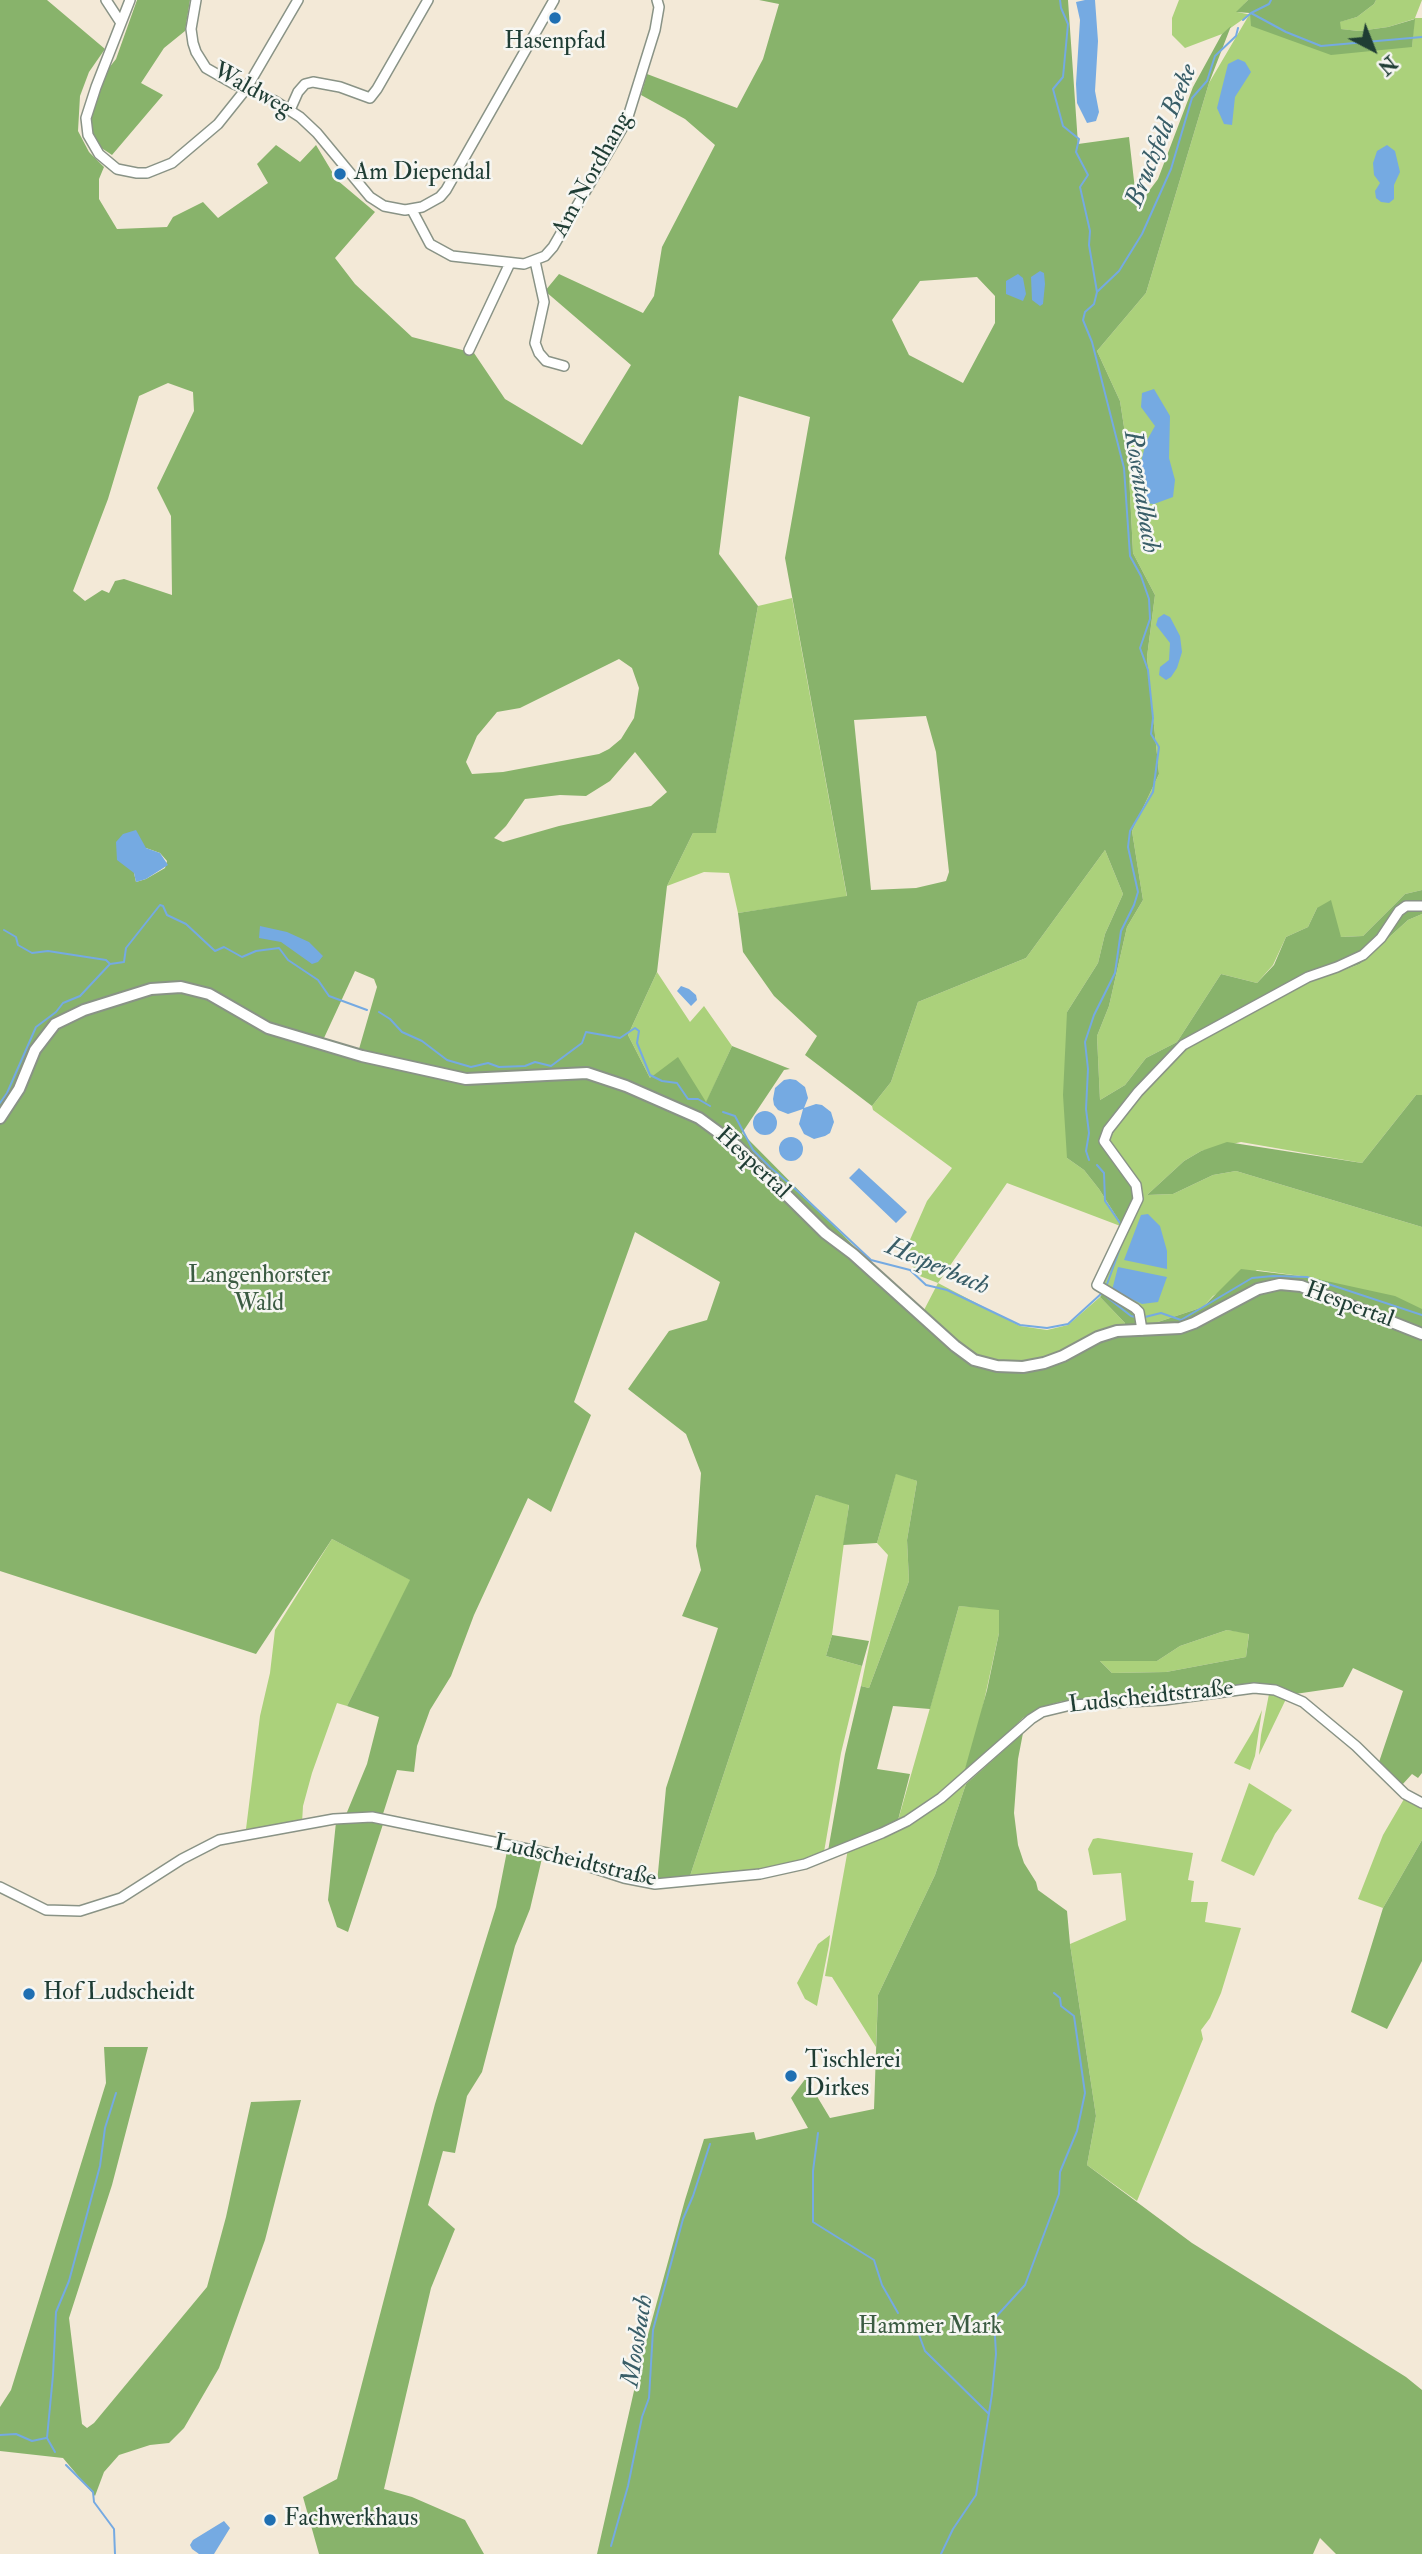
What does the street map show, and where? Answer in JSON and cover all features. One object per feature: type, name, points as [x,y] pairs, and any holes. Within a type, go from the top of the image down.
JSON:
[{"type":"main road","name":"Hespertal","points":[[0,1118],[19,1089],[35,1050],[55,1024],[84,1010],[151,989],[181,987],[209,994],[268,1028],[362,1056],[466,1079],[587,1073],[626,1086],[699,1118],[737,1146],[825,1233],[853,1254],[974,1360],[997,1366],[1023,1367],[1044,1363],[1098,1337],[1117,1331],[1180,1328],[1258,1289],[1280,1284],[1300,1286],[1422,1334]]},
{"type":"street","points":[[106,0],[121,23]]},
{"type":"street","points":[[130,0],[86,118],[93,146],[108,162],[126,172],[147,173],[172,163],[218,124],[246,89],[298,0]]},
{"type":"street","name":"Waldweg","points":[[196,0],[191,29],[196,52],[213,74],[290,110],[317,133],[370,197],[391,208],[412,210]]},
{"type":"street","points":[[290,110],[298,92],[313,82],[341,87],[370,98],[428,0]]},
{"type":"street","points":[[412,210],[432,202],[446,190],[554,0]]},
{"type":"street","name":"Am Nordhang","points":[[412,210],[430,244],[452,256],[524,264],[535,261],[553,247],[627,120],[658,21],[659,7],[656,0]]},
{"type":"street","name":"Am Nordhang","points":[[535,261],[544,302],[535,343],[538,353],[546,361],[564,366]]},
{"type":"street","points":[[469,350],[510,263]]},
{"type":"street","points":[[1142,1330],[1135,1308],[1097,1285],[1138,1199],[1136,1185],[1104,1141],[1105,1137],[1138,1092],[1183,1045],[1308,977],[1363,955],[1381,938],[1399,911],[1406,906],[1422,906]]},
{"type":"street","name":"Ludscheidtstraße","points":[[0,1887],[46,1910],[87,1910],[121,1898],[182,1859],[219,1840],[334,1819],[372,1818],[547,1853],[624,1878],[655,1884],[760,1874],[805,1864],[907,1821],[941,1798],[1042,1712],[1071,1705],[1164,1700],[1254,1688],[1275,1690],[1303,1702],[1356,1746],[1405,1794],[1422,1803]]},
{"type":"green space","name":"Langenhorster Wald","points":[[0,0],[47,0],[105,49],[89,72],[80,96],[78,131],[89,152],[104,167],[99,179],[99,199],[117,229],[167,227],[173,217],[203,202],[218,218],[268,183],[257,164],[276,145],[300,162],[316,145],[337,180],[375,212],[335,258],[355,284],[412,337],[474,353],[505,399],[582,445],[631,365],[545,291],[559,274],[643,313],[654,296],[662,247],[715,145],[685,119],[641,95],[647,74],[737,108],[763,59],[779,4],[759,0],[1068,0],[1078,144],[1129,137],[1137,207],[1158,179],[1193,87],[1222,34],[1231,26],[1209,83],[1146,293],[1097,351],[1120,401],[1128,453],[1133,553],[1155,595],[1147,657],[1159,774],[1132,831],[1143,900],[1127,927],[1109,1006],[1097,1036],[1100,1100],[1125,1085],[1146,1058],[1177,1042],[1221,974],[1257,983],[1274,965],[1286,937],[1308,927],[1317,908],[1331,900],[1341,937],[1363,936],[1405,894],[1422,890],[1422,914],[1408,920],[1360,964],[1284,992],[1187,1049],[1149,1083],[1117,1126],[1107,1145],[1137,1192],[1123,1227],[1084,1170],[1067,1158],[1063,1095],[1067,1012],[1098,963],[1105,934],[1123,894],[1105,850],[1026,958],[918,1002],[891,1082],[872,1106],[805,1055],[817,1036],[774,996],[743,952],[738,913],[847,896],[785,558],[810,417],[739,396],[719,554],[758,606],[716,833],[693,833],[667,886],[657,972],[628,1035],[650,1078],[678,1057],[706,1102],[732,1046],[790,1069],[784,1070],[742,1133],[949,1342],[995,1369],[1041,1363],[1124,1329],[1125,1323],[1100,1297],[1105,1290],[1135,1309],[1143,1327],[1203,1307],[1241,1269],[1308,1277],[1395,1296],[1422,1309],[1422,1773],[1418,1778],[1412,1774],[1402,1785],[1379,1762],[1403,1691],[1353,1668],[1343,1687],[1295,1694],[1273,1687],[1247,1684],[1157,1698],[1063,1701],[1042,1707],[1023,1718],[963,1776],[987,1690],[999,1633],[999,1610],[959,1606],[930,1709],[893,1706],[877,1769],[910,1774],[897,1824],[828,1851],[845,1754],[861,1686],[869,1688],[909,1581],[907,1540],[917,1481],[896,1474],[877,1543],[843,1545],[849,1505],[816,1495],[688,1882],[657,1883],[666,1788],[718,1628],[682,1616],[701,1570],[696,1546],[701,1473],[686,1434],[628,1389],[669,1331],[707,1320],[720,1282],[635,1232],[574,1402],[591,1415],[551,1512],[528,1498],[474,1615],[451,1676],[430,1710],[417,1746],[414,1772],[397,1770],[382,1817],[345,1817],[367,1764],[379,1717],[347,1706],[410,1580],[332,1539],[256,1654],[0,1571]],"holes":[[[977,277],[995,296],[995,323],[963,383],[909,355],[892,320],[920,281]],[[168,383],[193,392],[194,411],[157,488],[171,516],[172,595],[124,579],[115,581],[109,593],[102,590],[85,601],[73,591],[108,499],[139,396]],[[619,659],[632,668],[639,688],[634,718],[621,739],[609,749],[599,754],[503,772],[472,774],[466,762],[477,736],[497,712],[520,708]],[[926,716],[936,752],[949,872],[946,881],[916,888],[871,890],[854,720]],[[635,752],[667,792],[651,806],[559,826],[503,842],[494,838],[525,799],[560,795],[586,796],[610,781]],[[146,848],[160,853],[167,861],[165,868],[136,882],[134,873]],[[355,971],[374,979],[377,987],[359,1049],[324,1038]],[[1227,1630],[1249,1634],[1246,1657],[1166,1672],[1112,1673],[1100,1661],[1157,1661],[1180,1646]]]},
{"type":"green space","points":[[137,0],[190,0],[185,31],[164,48],[141,83],[163,95],[112,155],[92,137],[89,125],[93,88],[116,59]]},
{"type":"green space","points":[[1179,0],[1248,0],[1237,12],[1412,47],[1414,19],[1388,27],[1359,31],[1340,29],[1339,22],[1357,17],[1376,0],[1422,0],[1415,18],[1422,18],[1422,890],[1405,894],[1363,936],[1341,937],[1317,908],[1308,927],[1286,937],[1273,965],[1257,983],[1221,974],[1177,1042],[1146,1058],[1125,1085],[1100,1100],[1097,1036],[1109,1006],[1127,927],[1143,900],[1132,831],[1159,774],[1147,657],[1155,595],[1133,553],[1128,453],[1120,401],[1097,351],[1146,293],[1209,83],[1249,15],[1222,34],[1185,48],[1172,35],[1172,18]]},
{"type":"green space","points":[[1248,0],[1376,0],[1357,17],[1340,22],[1341,29],[1359,31],[1388,27],[1415,19],[1412,47],[1331,55],[1251,26],[1250,13],[1236,12]]},
{"type":"green space","points":[[792,598],[847,897],[738,913],[729,873],[704,872],[667,886],[693,833],[716,832],[758,606]]},
{"type":"green space","points":[[1105,850],[1123,894],[1105,934],[1098,963],[1067,1012],[1067,1158],[1084,1170],[1123,1227],[1007,1183],[938,1283],[917,1275],[905,1251],[927,1201],[952,1168],[873,1110],[872,1106],[891,1082],[918,1002],[1026,958]]},
{"type":"green space","points":[[1422,914],[1422,1095],[1416,1095],[1362,1163],[1241,1142],[1201,1151],[1184,1161],[1147,1195],[1173,1194],[1213,1175],[1236,1171],[1422,1227],[1422,1310],[1308,1277],[1257,1270],[1213,1296],[1203,1307],[1143,1327],[1098,1285],[1138,1199],[1107,1145],[1117,1126],[1149,1083],[1187,1049],[1284,992],[1360,964],[1408,920]]},
{"type":"green space","points":[[657,972],[690,1022],[704,1006],[732,1046],[706,1103],[650,1078],[628,1035]]},
{"type":"green space","points":[[1416,1095],[1422,1095],[1422,1227],[1236,1171],[1213,1175],[1173,1194],[1147,1195],[1184,1161],[1201,1151],[1227,1142],[1362,1163]]},
{"type":"green space","points":[[938,1283],[1020,1326],[1047,1330],[1068,1325],[1100,1297],[1125,1323],[1124,1329],[1041,1361],[995,1367],[972,1354],[923,1312]]},
{"type":"green space","points":[[896,1473],[917,1481],[907,1540],[909,1581],[869,1688],[861,1686],[888,1555],[877,1543]]},
{"type":"green space","points":[[816,1495],[849,1504],[832,1635],[826,1656],[862,1666],[841,1753],[824,1852],[787,1867],[688,1882]]},
{"type":"green space","points":[[332,1539],[411,1580],[347,1706],[337,1703],[312,1773],[303,1806],[302,1823],[246,1829],[260,1716],[270,1673],[275,1630]]},
{"type":"green space","points":[[959,1606],[999,1609],[999,1633],[977,1733],[963,1776],[897,1824]]},
{"type":"green space","points":[[1227,1630],[1249,1633],[1246,1657],[1166,1672],[1112,1673],[1100,1661],[1157,1661],[1180,1646]]},
{"type":"green space","points":[[832,1635],[869,1641],[862,1666],[826,1656]]},
{"type":"green space","points":[[1269,1694],[1286,1699],[1259,1755],[1261,1735]]},
{"type":"green space","points":[[1262,1710],[1255,1756],[1250,1770],[1234,1763]]},
{"type":"green space","name":"Hammer Mark","points":[[1023,1733],[1014,1813],[1018,1845],[1038,1890],[1067,1911],[1096,2116],[1087,2165],[1192,2243],[1406,2377],[1422,2390],[1422,2554],[1336,2554],[1320,2538],[1313,2554],[597,2554],[641,2360],[704,2139],[754,2132],[756,2140],[808,2128],[791,2098],[806,2078],[830,2118],[874,2109],[878,1995],[935,1875],[966,1784]]},
{"type":"green space","points":[[1249,1783],[1292,1810],[1275,1834],[1254,1876],[1221,1861]]},
{"type":"green space","points":[[966,1784],[935,1875],[878,1995],[876,2047],[832,1977],[825,1976],[848,1849]]},
{"type":"green space","points":[[1404,1799],[1422,1806],[1422,1840],[1383,1908],[1358,1899],[1383,1835]]},
{"type":"green space","points":[[362,1819],[384,1821],[348,1932],[337,1927],[328,1900],[336,1822]]},
{"type":"green space","points":[[1093,1839],[1193,1853],[1188,1880],[1194,1881],[1191,1902],[1208,1902],[1205,1922],[1241,1928],[1221,1993],[1210,2018],[1201,2030],[1203,2039],[1137,2201],[1087,2165],[1096,2116],[1070,1944],[1126,1920],[1121,1873],[1093,1875],[1088,1849]]},
{"type":"green space","points":[[1422,1840],[1422,1961],[1387,2029],[1351,2012],[1383,1908]]},
{"type":"green space","points":[[508,1846],[543,1854],[530,1909],[515,1946],[482,2072],[467,2096],[455,2153],[443,2151],[428,2205],[455,2229],[431,2288],[384,2489],[412,2497],[465,2520],[484,2554],[319,2554],[303,2497],[337,2479],[435,2104],[496,1907]]},
{"type":"green space","points":[[830,1935],[817,2006],[805,1999],[797,1983],[818,1944]]},
{"type":"green space","points":[[104,2047],[148,2047],[112,2185],[69,2318],[82,2424],[87,2428],[207,2287],[226,2217],[251,2102],[301,2100],[265,2240],[219,2368],[184,2428],[169,2443],[150,2445],[119,2455],[104,2472],[95,2496],[63,2458],[0,2451],[0,2407],[11,2390],[106,2083]]},
{"type":"water","points":[[1095,0],[1098,41],[1095,91],[1099,112],[1096,121],[1087,123],[1077,103],[1076,84],[1080,20],[1076,2]]},
{"type":"water","points":[[1238,59],[1245,62],[1251,72],[1235,97],[1232,125],[1224,124],[1217,108],[1228,64]]},
{"type":"water","points":[[1387,145],[1395,151],[1400,172],[1394,185],[1394,199],[1389,203],[1376,198],[1375,191],[1380,183],[1374,175],[1373,163],[1377,151]]},
{"type":"water","points":[[1040,271],[1044,273],[1045,284],[1043,304],[1040,306],[1032,300],[1031,277]]},
{"type":"water","points":[[1018,274],[1023,278],[1026,294],[1023,301],[1006,294],[1006,281]]},
{"type":"water","points":[[1154,389],[1170,416],[1169,458],[1175,480],[1173,497],[1154,504],[1142,503],[1138,474],[1146,442],[1155,426],[1141,407],[1142,393]]},
{"type":"water","points":[[1164,614],[1170,617],[1180,636],[1182,652],[1177,668],[1166,680],[1159,675],[1160,667],[1169,660],[1170,643],[1156,625],[1158,618]]},
{"type":"water","points":[[136,830],[146,848],[160,853],[168,865],[136,882],[134,873],[117,860],[116,842],[123,834]]},
{"type":"water","points":[[260,926],[287,932],[309,942],[323,956],[312,964],[281,942],[259,938]]},
{"type":"water","points":[[681,986],[696,995],[697,1000],[691,1006],[677,991]]},
{"type":"water","points":[[790,1079],[805,1087],[808,1098],[804,1108],[816,1104],[831,1112],[834,1122],[830,1133],[814,1139],[804,1134],[799,1124],[803,1109],[788,1114],[774,1105],[775,1088],[784,1080]]},
{"type":"water","points":[[765,1111],[774,1114],[777,1123],[774,1132],[765,1135],[756,1132],[753,1123],[756,1114]]},
{"type":"water","points":[[791,1137],[800,1140],[803,1149],[800,1158],[791,1161],[782,1158],[779,1149],[782,1140]]},
{"type":"water","points":[[859,1168],[907,1212],[896,1223],[849,1178]]},
{"type":"water","points":[[1148,1214],[1160,1226],[1167,1251],[1167,1269],[1124,1260],[1141,1215]]},
{"type":"water","points":[[1118,1267],[1167,1277],[1158,1302],[1142,1304],[1112,1290]]},
{"type":"water","points":[[224,2521],[230,2528],[214,2554],[199,2554],[192,2549],[190,2545],[193,2540]]},
{"type":"waterway","name":"Rosentalbach","points":[[1060,0],[1068,24],[1063,77],[1053,89],[1063,126],[1079,139],[1076,152],[1088,175],[1080,187],[1090,231],[1089,245],[1097,292],[1094,304],[1085,312],[1083,320],[1092,342],[1124,468],[1130,556],[1149,599],[1150,619],[1140,648],[1148,670],[1153,718],[1151,734],[1159,747],[1153,792],[1130,831],[1128,847],[1138,892],[1121,931],[1115,973],[1094,1015],[1085,1042],[1089,1133],[1086,1151],[1089,1160]]},
{"type":"waterway","name":"Bruchfeld Beeke","points":[[1243,20],[1271,0]]},
{"type":"waterway","points":[[1251,13],[1286,32],[1321,46],[1422,37]]},
{"type":"waterway","name":"Bruchfeld Beeke","points":[[1098,291],[1119,271],[1142,234],[1171,169],[1192,98],[1207,81],[1215,56],[1236,36],[1238,28]]},
{"type":"waterway","name":"Hesperbach","points":[[0,1103],[36,1027],[63,1003],[80,996],[110,964],[124,962],[126,948],[160,905],[167,915],[186,924],[215,951],[224,947],[242,957],[256,951],[279,948],[288,960],[318,980],[329,996],[367,1010]]},
{"type":"waterway","points":[[4,930],[16,937],[18,945],[32,953],[48,951],[106,960],[110,964]]},
{"type":"waterway","name":"Hesperbach","points":[[379,1012],[402,1032],[422,1041],[447,1060],[471,1067],[488,1063],[499,1067],[525,1066],[535,1062],[551,1066],[582,1043],[586,1032],[620,1038],[635,1028],[639,1031],[637,1043],[650,1075],[662,1081],[677,1083],[688,1099],[698,1099],[710,1106]]},
{"type":"waterway","name":"Hesperbach","points":[[723,1112],[735,1116],[753,1150],[871,1260],[910,1270],[926,1285],[947,1290],[1020,1325],[1047,1328],[1068,1324],[1102,1293]]},
{"type":"waterway","points":[[1097,1165],[1104,1173],[1105,1201],[1122,1226]]},
{"type":"waterway","points":[[1106,1287],[1123,1240]]},
{"type":"waterway","name":"Hesperbach","points":[[1145,1317],[1161,1313],[1181,1320],[1252,1278],[1273,1276],[1307,1277],[1422,1315]]},
{"type":"waterway","points":[[1103,1294],[1135,1317]]},
{"type":"waterway","points":[[941,2554],[953,2529],[976,2495],[992,2394],[996,2354],[994,2319],[1025,2285],[1059,2194],[1060,2172],[1077,2131],[1085,2093],[1074,2016],[1061,2006],[1060,1998],[1054,1993]]},
{"type":"waterway","points":[[55,2452],[47,2438],[56,2312],[69,2281],[100,2166],[105,2128],[116,2093]]},
{"type":"waterway","points":[[818,2133],[813,2171],[813,2222],[874,2260],[882,2285],[898,2313]]},
{"type":"waterway","name":"Moosbach","points":[[611,2546],[649,2398],[653,2330],[683,2219],[710,2144]]},
{"type":"waterway","points":[[918,2332],[925,2351],[989,2414]]},
{"type":"waterway","points":[[0,2435],[16,2434],[32,2441],[46,2438]]},
{"type":"waterway","points":[[66,2465],[93,2492],[94,2502],[114,2529],[115,2554]]},
{"type":"place","name":"Hasenpfad","points":[[555,18]]},
{"type":"place","name":"Am Diependal","points":[[340,174]]},
{"type":"place","name":"Hof Ludscheidt","points":[[29,1994]]},
{"type":"place","name":"Tischlerei Dirkes","points":[[791,2076]]},
{"type":"place","name":"Fachwerkhaus","points":[[270,2520]]}]
